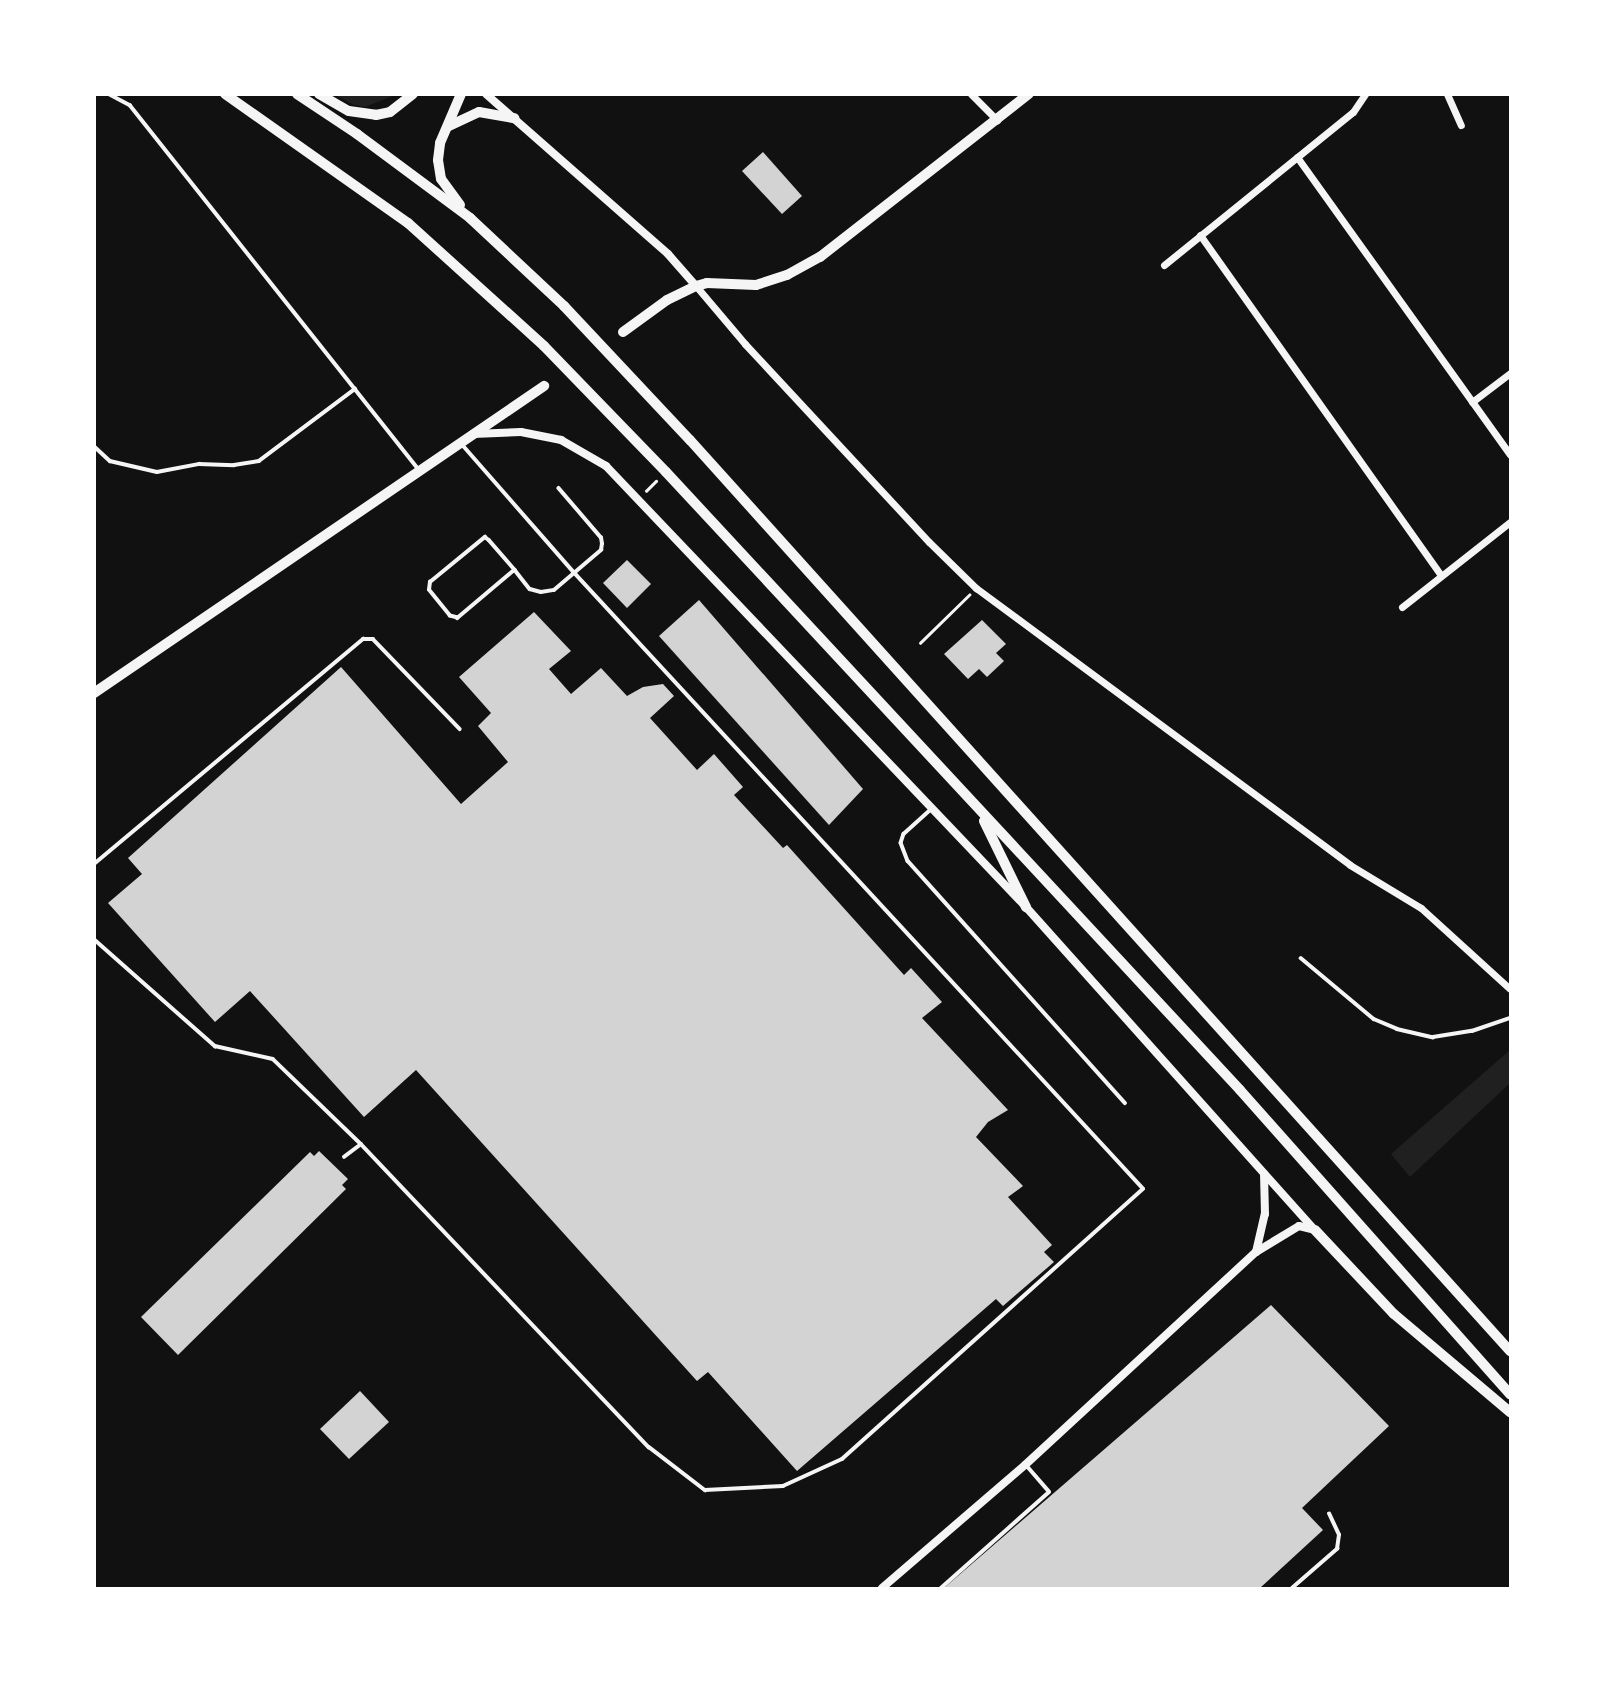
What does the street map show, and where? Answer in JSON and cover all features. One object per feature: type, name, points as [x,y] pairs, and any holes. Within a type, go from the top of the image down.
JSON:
[{"type":"highway","points":[[225,94],[408,223],[544,346],[666,472],[1240,1090],[1510,1394]]},
{"type":"highway","points":[[297,94],[357,134],[470,218],[564,306],[690,440],[1510,1351]]},
{"type":"highway","points":[[319,94],[349,111],[376,116],[390,112],[413,94]]},
{"type":"highway","points":[[461,94],[440,143],[438,160],[441,179],[470,218]]},
{"type":"highway","points":[[449,126],[479,112],[514,118]]},
{"type":"highway","points":[[978,809],[1026,907]]},
{"type":"highway","points":[[1315,1230],[1394,1314],[1510,1412]]},
{"type":"main road","points":[[623,332],[667,300],[695,286],[756,285],[787,275],[820,257],[1029,94]]},
{"type":"main road","points":[[94,693],[544,386]]},
{"type":"street","points":[[486,94],[668,254],[745,344],[901,512],[976,588],[1320,843],[1421,908],[1510,989]]},
{"type":"street","points":[[971,94],[997,120]]},
{"type":"street","points":[[1447,94],[1461,125]]},
{"type":"street","points":[[1164,265],[1353,112],[1365,95]]},
{"type":"street","points":[[1297,158],[1510,455]]},
{"type":"street","points":[[1200,236],[1441,575]]},
{"type":"street","points":[[1472,402],[1510,373]]},
{"type":"street","points":[[473,434],[522,432],[561,440],[606,466],[1026,907],[1315,1230]]},
{"type":"street","points":[[1402,607],[1510,522]]},
{"type":"street","points":[[1256,1252],[1265,1214],[1264,1174]]},
{"type":"street","points":[[882,1588],[1025,1465],[1256,1252],[1299,1226],[1315,1230]]},
{"type":"lane","points":[[110,94],[131,105],[419,471]]},
{"type":"lane","points":[[94,446],[110,461],[157,472],[199,464],[234,465],[259,461],[355,389]]},
{"type":"lane","points":[[94,939],[215,1046],[273,1059],[361,1144],[649,1447],[705,1490],[783,1486],[842,1459],[1143,1189],[574,573],[460,443]]},
{"type":"lane","points":[[514,570],[458,618],[450,616],[429,590],[430,582],[485,537],[514,570],[530,589],[541,592],[554,590],[601,550],[602,544],[601,538],[559,489]]},
{"type":"lane","points":[[94,864],[363,639],[373,639],[460,729]]},
{"type":"lane","points":[[932,809],[904,834],[901,843],[908,861],[1125,1104]]},
{"type":"lane","points":[[1301,958],[1374,1019],[1397,1029],[1433,1037],[1479,1029],[1510,1018]]},
{"type":"lane","points":[[344,1157],[361,1144]]},
{"type":"lane","points":[[941,1588],[1049,1492],[1025,1465]]},
{"type":"lane","points":[[1292,1588],[1336,1549],[1339,1535],[1329,1514]]},
{"type":"path","points":[[638,499],[666,472]]},
{"type":"path","points":[[920,643],[976,588]]},
{"type":"shaded area","points":[[335,95],[395,95],[365,107],[354,105]]},
{"type":"shaded area","points":[[1510,1050],[1510,1083],[1410,1177],[1391,1154]]},
{"type":"building","points":[[763,152],[802,196],[782,214],[742,171]]},
{"type":"building","points":[[627,560],[651,584],[627,608],[603,583]]},
{"type":"building","points":[[699,600],[863,789],[829,825],[659,636]]},
{"type":"building","points":[[534,612],[571,651],[549,669],[571,694],[601,668],[627,696],[643,687],[663,684],[674,696],[650,718],[697,770],[714,754],[743,787],[734,795],[783,848],[787,845],[904,975],[911,968],[942,1002],[922,1018],[1008,1110],[988,1122],[976,1137],[1023,1186],[1008,1197],[1052,1245],[1044,1252],[1054,1262],[1003,1306],[996,1299],[797,1471],[708,1372],[697,1381],[416,1070],[364,1117],[250,991],[215,1022],[108,903],[142,874],[128,858],[341,667],[461,804],[508,762],[478,726],[491,713],[459,677]]},
{"type":"building","points":[[982,620],[1006,644],[996,653],[1004,661],[987,677],[979,669],[968,679],[944,654]]},
{"type":"building","points":[[319,1151],[348,1179],[342,1185],[346,1189],[178,1355],[141,1317],[310,1152],[314,1156]]},
{"type":"building","points":[[1271,1305],[1389,1426],[1302,1508],[1323,1530],[1260,1588],[944,1588]]},
{"type":"building","points":[[360,1391],[389,1422],[349,1459],[320,1429]]}]
